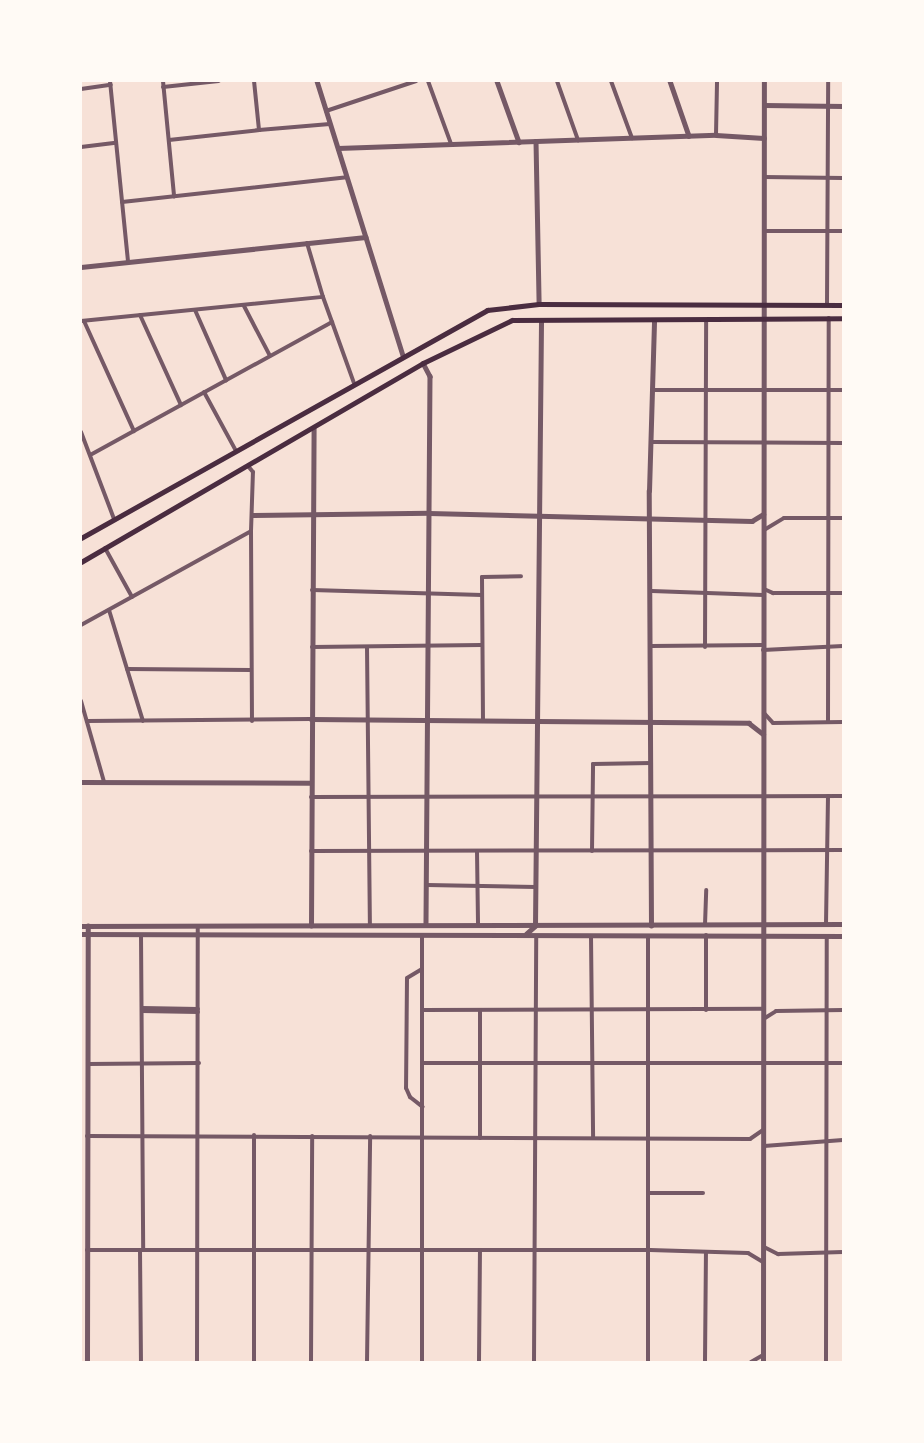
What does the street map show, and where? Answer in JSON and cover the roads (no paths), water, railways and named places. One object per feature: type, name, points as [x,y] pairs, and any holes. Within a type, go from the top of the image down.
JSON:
[{"type":"main road","points":[[81,538],[487,310],[539,304],[843,305]]},
{"type":"main road","points":[[81,562],[314,429],[423,363],[512,320],[654,321],[843,318]]},
{"type":"street","points":[[163,81],[174,196]]},
{"type":"street","points":[[164,87],[219,81]]},
{"type":"street","points":[[254,81],[258,130]]},
{"type":"street","points":[[317,81],[403,356]]},
{"type":"street","points":[[326,111],[416,81]]},
{"type":"street","points":[[428,81],[451,144]]},
{"type":"street","points":[[497,81],[519,142]]},
{"type":"street","points":[[557,81],[578,140]]},
{"type":"street","points":[[611,81],[632,138]]},
{"type":"street","points":[[672,81],[690,136]]},
{"type":"street","points":[[716,135],[717,81]]},
{"type":"street","points":[[763,1362],[764,81]]},
{"type":"street","points":[[827,305],[828,81]]},
{"type":"street","points":[[81,89],[111,83],[128,262]]},
{"type":"street","points":[[764,105],[843,105]]},
{"type":"street","points":[[169,140],[330,124]]},
{"type":"street","points":[[338,148],[716,135],[764,138]]},
{"type":"street","points":[[536,141],[539,304]]},
{"type":"street","points":[[81,147],[116,143]]},
{"type":"street","points":[[122,202],[347,177]]},
{"type":"street","points":[[764,177],[843,178]]},
{"type":"street","points":[[764,231],[843,231]]},
{"type":"street","points":[[81,267],[366,237]]},
{"type":"street","points":[[307,243],[323,297],[354,383]]},
{"type":"street","points":[[134,431],[83,321],[323,297]]},
{"type":"street","points":[[244,305],[270,356]]},
{"type":"street","points":[[195,310],[226,380]]},
{"type":"street","points":[[140,315],[181,405]]},
{"type":"street","points":[[828,723],[826,646],[829,317]]},
{"type":"street","points":[[705,647],[706,320]]},
{"type":"street","points":[[515,935],[530,932],[536,926],[538,516],[542,321]]},
{"type":"street","points":[[651,926],[650,521],[654,321]]},
{"type":"street","points":[[92,454],[332,322]]},
{"type":"street","points":[[423,363],[430,376],[426,594],[428,721],[425,798],[426,923]]},
{"type":"street","points":[[652,390],[843,390]]},
{"type":"street","points":[[204,392],[236,451]]},
{"type":"street","points":[[311,926],[314,429]]},
{"type":"street","points":[[81,432],[92,454],[114,519]]},
{"type":"street","points":[[652,442],[843,443]]},
{"type":"street","points":[[248,466],[253,472],[252,721]]},
{"type":"street","points":[[253,515],[429,513],[650,521],[752,521],[763,514]]},
{"type":"street","points":[[764,530],[784,518],[843,518]]},
{"type":"street","points":[[81,625],[251,531]]},
{"type":"street","points":[[105,548],[132,597]]},
{"type":"street","points":[[483,721],[482,577],[521,576]]},
{"type":"street","points":[[312,590],[482,595]]},
{"type":"street","points":[[651,591],[843,593]]},
{"type":"street","points":[[109,610],[143,721]]},
{"type":"street","points":[[312,646],[481,645]]},
{"type":"street","points":[[651,646],[763,648],[843,646]]},
{"type":"street","points":[[367,647],[370,719],[368,797],[370,926]]},
{"type":"street","points":[[127,669],[251,670]]},
{"type":"street","points":[[81,701],[104,782]]},
{"type":"street","points":[[763,712],[773,723],[843,722]]},
{"type":"street","points":[[87,721],[370,719],[749,723],[763,734]]},
{"type":"street","points":[[592,851],[593,764],[651,763]]},
{"type":"street","points":[[81,782],[311,783]]},
{"type":"street","points":[[826,924],[828,796]]},
{"type":"street","points":[[311,797],[843,796]]},
{"type":"street","points":[[311,851],[843,850]]},
{"type":"street","points":[[477,851],[478,924]]},
{"type":"street","points":[[427,885],[536,887]]},
{"type":"street","points":[[705,926],[706,890]]},
{"type":"street","points":[[81,926],[370,926],[426,923],[536,926],[843,924]]},
{"type":"street","points":[[87,1362],[88,926]]},
{"type":"street","points":[[197,1362],[198,926]]},
{"type":"street","points":[[81,934],[843,936]]},
{"type":"street","points":[[141,934],[143,1063],[141,1362]]},
{"type":"street","points":[[422,935],[424,1108],[422,1362]]},
{"type":"street","points":[[706,935],[706,1010]]},
{"type":"street","points":[[534,1362],[537,936]]},
{"type":"street","points":[[591,936],[594,1062],[592,1138]]},
{"type":"street","points":[[648,936],[650,1193],[648,1362]]},
{"type":"street","points":[[826,1362],[827,936]]},
{"type":"street","points":[[423,969],[407,978],[406,1088],[410,1097],[424,1108]]},
{"type":"street","points":[[423,1010],[765,1009]]},
{"type":"street","points":[[142,1010],[198,1011]]},
{"type":"street","points":[[480,1010],[480,1138]]},
{"type":"street","points":[[765,1018],[776,1011],[843,1010]]},
{"type":"street","points":[[423,1062],[843,1064]]},
{"type":"street","points":[[87,1064],[199,1063]]},
{"type":"street","points":[[87,1136],[750,1139],[763,1130]]},
{"type":"street","points":[[254,1135],[254,1362]]},
{"type":"street","points":[[311,1362],[312,1136]]},
{"type":"street","points":[[367,1362],[370,1137]]},
{"type":"street","points":[[764,1146],[843,1140]]},
{"type":"street","points":[[650,1193],[703,1193]]},
{"type":"street","points":[[764,1247],[778,1254],[843,1252]]},
{"type":"street","points":[[87,1250],[650,1250],[748,1253],[764,1262]]},
{"type":"street","points":[[478,1362],[480,1250]]},
{"type":"street","points":[[705,1362],[706,1251]]},
{"type":"street","points":[[751,1362],[763,1355]]}]
